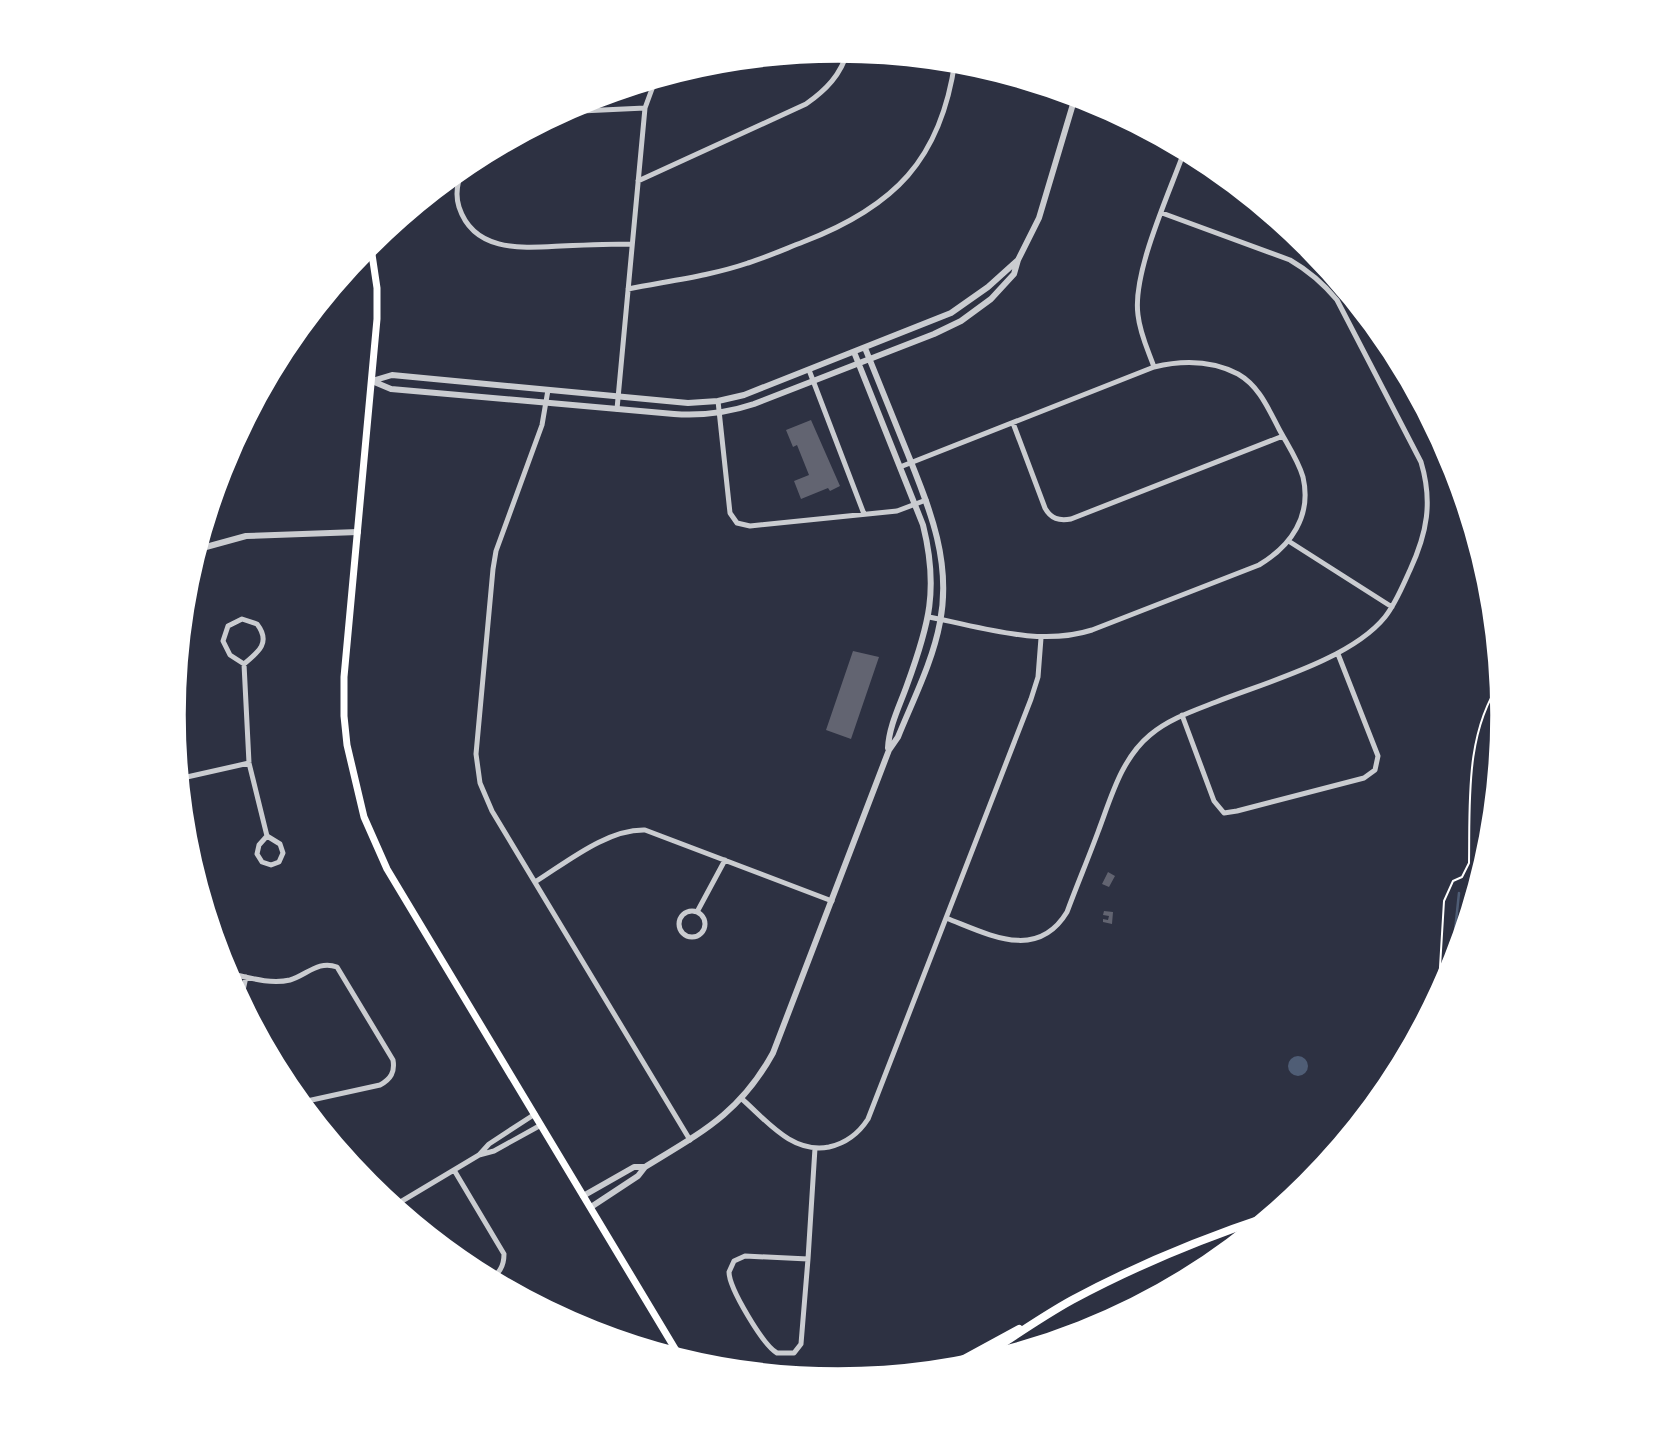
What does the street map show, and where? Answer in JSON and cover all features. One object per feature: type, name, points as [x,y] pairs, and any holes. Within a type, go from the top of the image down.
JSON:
[{"type":"main road","points":[[372,256],[377,319],[344,677],[347,745],[364,817],[387,869],[675,1348]]},
{"type":"main road","points":[[967,1357],[1114,1279],[1198,1241],[1250,1223]]},
{"type":"main road","points":[[990,1351],[1034,1322]]},
{"type":"street","points":[[638,181],[806,104],[826,88],[837,75],[843,61]]},
{"type":"street","points":[[628,289],[748,264],[833,230],[867,212],[904,180],[931,142],[952,72]]},
{"type":"street","points":[[617,409],[645,108],[652,89]]},
{"type":"street","points":[[372,381],[391,388],[688,415],[719,413],[754,404],[870,360],[934,334],[972,313],[1008,282],[1039,218],[1073,105]]},
{"type":"street","points":[[589,111],[645,108]]},
{"type":"street","points":[[1154,367],[1141,333],[1137,294],[1143,264],[1181,159]]},
{"type":"street","points":[[458,184],[458,203],[462,215],[480,235],[492,242],[514,248],[632,244]]},
{"type":"street","points":[[946,918],[998,938],[1016,941],[1041,936],[1057,926],[1067,912],[1126,763],[1149,735],[1182,715],[1338,654],[1362,640],[1376,628],[1392,607],[1426,531],[1429,501],[1427,482],[1417,453],[1337,300],[1314,275],[1290,260],[1162,213]]},
{"type":"street","points":[[372,381],[391,376],[688,403],[718,401],[744,395],[951,313],[988,287],[1018,260]]},
{"type":"street","points":[[865,348],[926,500],[939,538],[943,565],[941,619],[931,655],[898,737],[888,750]]},
{"type":"street","points":[[591,1208],[638,1176],[645,1167],[719,1121],[742,1099],[762,1072],[773,1053],[832,901],[888,750],[890,732],[921,647],[929,617],[932,577],[929,551],[915,505],[854,352]]},
{"type":"street","points":[[900,467],[1154,367],[1190,362],[1208,363],[1240,375],[1263,397],[1300,469],[1305,491],[1303,513],[1290,542],[1276,555],[1258,565],[1092,630],[1058,638],[1041,638],[929,617]]},
{"type":"street","points":[[809,370],[864,514]]},
{"type":"street","points":[[548,390],[542,425],[504,527],[493,569],[477,764],[487,802],[690,1140]]},
{"type":"street","points":[[718,401],[730,513],[737,523],[750,526],[897,511],[926,500]]},
{"type":"street","points":[[1013,423],[1045,508],[1051,516],[1062,520],[1071,519],[1283,436]]},
{"type":"street","points":[[206,547],[246,536],[358,533]]},
{"type":"street","points":[[1290,542],[1392,607]]},
{"type":"street","points":[[242,619],[257,624],[264,637],[261,650],[244,664],[230,655],[223,640],[228,626],[242,619]]},
{"type":"street","points":[[742,1099],[786,1138],[815,1148],[835,1146],[847,1140],[861,1129],[868,1119],[1031,699],[1038,677],[1041,638]]},
{"type":"street","points":[[1182,715],[1214,801],[1224,813],[1364,778],[1375,771],[1378,757],[1338,654]]},
{"type":"street","points":[[244,664],[249,763],[267,836],[280,844],[283,853],[279,862],[271,865],[262,862],[257,854],[267,836]]},
{"type":"street","points":[[187,777],[249,763]]},
{"type":"street","points":[[535,882],[614,834],[633,830],[657,833],[832,901]]},
{"type":"street","points":[[697,912],[725,860]]},
{"type":"street","points":[[687,912],[697,912],[704,919],[704,928],[699,935],[688,936],[680,929],[680,919],[687,912]]},
{"type":"street","points":[[238,975],[275,982],[299,977],[321,965],[337,967],[393,1060],[395,1068],[391,1077],[380,1084],[309,1100]]},
{"type":"street","points":[[244,988],[246,977]]},
{"type":"street","points":[[479,1155],[489,1144],[535,1114]]},
{"type":"street","points":[[401,1202],[479,1155],[494,1151],[541,1125]]},
{"type":"street","points":[[807,1259],[746,1256],[730,1266],[729,1276],[733,1287],[768,1346],[777,1353],[794,1353],[801,1344],[815,1148]]},
{"type":"street","points":[[583,1196],[634,1167],[645,1167]]},
{"type":"street","points":[[454,1170],[504,1254],[504,1263],[497,1273]]},
{"type":"path","points":[[1440,971],[1444,901],[1452,881],[1462,877],[1469,863],[1472,758],[1491,694]]},
{"type":"water","points":[[1298,1056],[1305,1059],[1308,1066],[1305,1073],[1298,1076],[1291,1073],[1288,1066],[1291,1059]]},
{"type":"building","points":[[811,420],[840,486],[801,499],[794,481],[809,475],[797,445],[793,447],[786,430]]},
{"type":"building","points":[[853,651],[879,657],[851,739],[826,730]]},
{"type":"building","points":[[1108,872],[1115,876],[1109,887],[1102,884]]},
{"type":"building","points":[[1104,911],[1113,912],[1112,924],[1103,922],[1103,919],[1108,920],[1109,916],[1103,915]]},
{"type":"waterway","points":[[1455,934],[1459,893]]}]
